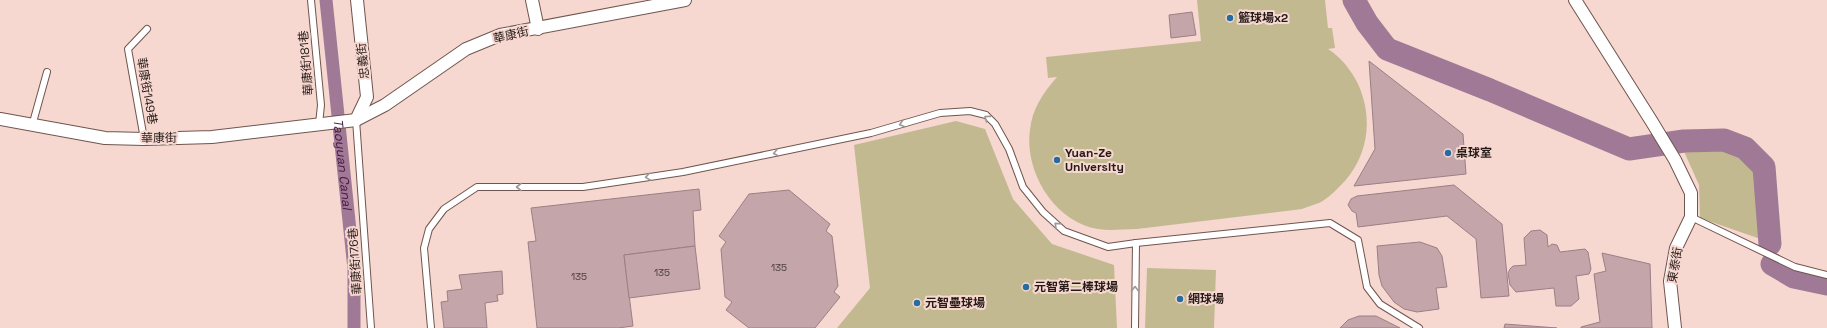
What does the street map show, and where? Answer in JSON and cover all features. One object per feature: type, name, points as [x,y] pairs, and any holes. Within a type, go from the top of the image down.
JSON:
[{"type":"street","name":"忠義街","points":[[356,120],[367,97],[357,0]]},
{"type":"street","points":[[532,0],[538,29]]},
{"type":"street","name":"華康街","points":[[0,119],[105,138],[144,139],[212,137],[356,120],[385,105],[466,49],[500,35],[685,0]]},
{"type":"street","name":"東泰街","points":[[1575,0],[1652,122],[1691,193],[1691,218],[1676,248],[1670,281],[1675,328]]},
{"type":"lane","name":"華康街181巷","points":[[311,0],[321,105],[320,124]]},
{"type":"lane","name":"華康街149巷","points":[[144,139],[128,49],[147,29]]},
{"type":"lane","points":[[32,126],[47,72]]},
{"type":"lane","points":[[431,328],[424,248],[429,229],[444,209],[477,187],[583,187],[683,172],[871,133],[940,113],[970,111],[986,115],[995,124],[1010,150],[1023,187],[1043,212],[1064,231],[1108,247],[1330,222],[1358,240],[1367,287],[1380,304],[1419,328]]},
{"type":"lane","name":"華康街176巷","points":[[356,120],[372,328]]},
{"type":"lane","points":[[1691,218],[1795,266],[1827,275]]},
{"type":"lane","points":[[1135,328],[1136,243]]},
{"type":"shaded area","points":[[1197,0],[1325,0],[1328,28],[1332,28],[1335,48],[1328,49],[1345,64],[1352,74],[1363,96],[1366,109],[1366,134],[1364,147],[1359,159],[1345,181],[1333,193],[1319,203],[1302,209],[1137,229],[1103,230],[1082,224],[1068,216],[1045,192],[1037,177],[1032,162],[1029,146],[1033,115],[1043,95],[1057,77],[1048,78],[1046,57],[1201,41]]},
{"type":"shaded area","points":[[956,121],[985,129],[1013,199],[1052,244],[1114,265],[1117,328],[837,328],[870,288],[854,145]]},
{"type":"shaded area","points":[[1682,147],[1749,153],[1769,203],[1772,243],[1700,218],[1699,185]]},
{"type":"shaded area","name":"網球場","points":[[1147,268],[1216,270],[1214,328],[1145,328]]},
{"type":"building","points":[[1192,12],[1196,35],[1171,38],[1169,15]]},
{"type":"building","points":[[1369,61],[1463,134],[1466,174],[1354,186],[1375,149]]},
{"type":"building","points":[[1454,185],[1502,224],[1509,296],[1481,298],[1476,239],[1447,216],[1358,227],[1356,213],[1352,211],[1348,205],[1351,199],[1357,196]]},
{"type":"building","points":[[699,189],[701,210],[693,211],[695,246],[624,255],[633,326],[618,328],[537,328],[528,242],[536,241],[531,208]]},
{"type":"building","points":[[789,190],[830,224],[826,231],[832,236],[838,286],[834,292],[840,297],[815,328],[749,328],[726,310],[732,302],[725,297],[721,249],[726,242],[719,236],[749,194]]},
{"type":"building","points":[[1540,230],[1547,235],[1548,247],[1552,244],[1557,245],[1560,252],[1585,249],[1588,252],[1591,269],[1589,274],[1576,276],[1579,299],[1571,306],[1556,306],[1554,288],[1516,292],[1510,285],[1508,273],[1510,269],[1513,266],[1526,265],[1524,238],[1531,231]]},
{"type":"building","points":[[1420,242],[1437,248],[1442,256],[1447,287],[1436,288],[1439,309],[1417,312],[1404,309],[1394,302],[1382,286],[1379,275],[1377,246]]},
{"type":"building","points":[[695,246],[700,289],[629,298],[624,255]]},
{"type":"building","points":[[1602,253],[1650,264],[1652,328],[1581,328],[1600,322],[1594,274],[1606,271]]},
{"type":"building","points":[[502,271],[503,294],[497,295],[498,301],[485,303],[487,328],[444,328],[441,302],[448,301],[447,291],[462,289],[459,275]]},
{"type":"building","points":[[1359,316],[1376,316],[1400,328],[1340,328],[1348,320]]},
{"type":"building","points":[[1505,324],[1557,328],[1504,328]]},
{"type":"waterway","name":"Taoyuan Canal","points":[[326,0],[354,269],[354,328]]},
{"type":"waterway","points":[[1354,0],[1367,23],[1387,49],[1490,90],[1629,149],[1684,141],[1724,140],[1745,148],[1764,167],[1770,244]]},
{"type":"waterway","points":[[1772,264],[1794,277],[1827,284]]},
{"type":"place","name":"籃球場x2","points":[[1230,18]]},
{"type":"place","name":"桌球室","points":[[1448,153]]},
{"type":"place","name":"Yuan-Ze University","points":[[1057,160]]},
{"type":"place","name":"元智第二棒球場","points":[[1026,287]]},
{"type":"place","name":"網球場","points":[[1180,299]]},
{"type":"place","name":"元智壘球場","points":[[917,303]]}]
